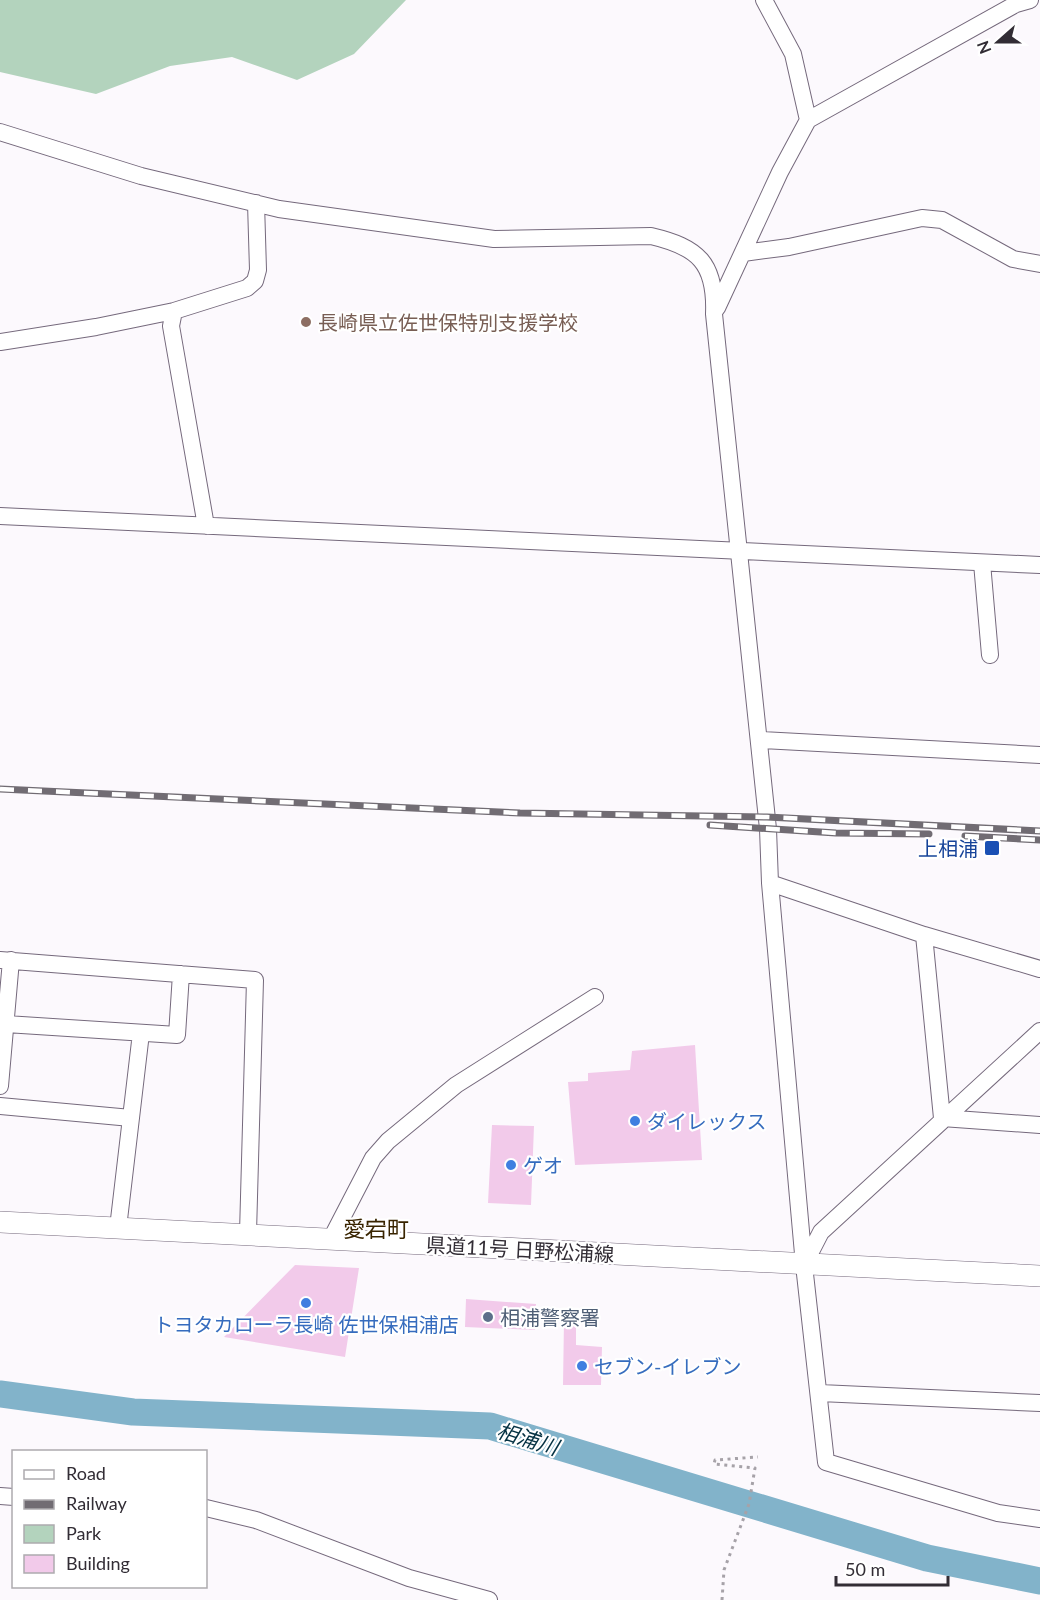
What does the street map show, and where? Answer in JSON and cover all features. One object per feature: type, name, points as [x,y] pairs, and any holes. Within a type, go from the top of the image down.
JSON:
[{"type":"main road","name":"県道11号 日野松浦線","points":[[0,1222],[248,1233],[804,1265],[1040,1276]]},
{"type":"street","points":[[764,0],[793,54],[808,120]]},
{"type":"street","points":[[714,314],[780,172],[808,120],[1005,10],[1029,0]]},
{"type":"street","points":[[0,132],[141,176],[279,209],[494,239],[651,236],[676,242],[698,254],[715,290],[714,314],[760,740],[770,883],[804,1265],[826,1462],[998,1513],[1040,1519]]},
{"type":"street","points":[[0,342],[96,327],[174,311],[247,288],[255,282],[258,270],[256,203]]},
{"type":"street","points":[[743,253],[789,248],[922,218],[942,220],[1013,259],[1040,264]]},
{"type":"street","points":[[174,311],[171,326],[206,526]]},
{"type":"street","points":[[0,516],[1040,565]]},
{"type":"street","points":[[982,563],[990,655]]},
{"type":"street","points":[[760,740],[1040,755]]},
{"type":"street","points":[[770,883],[924,935],[1040,969]]},
{"type":"street","points":[[924,935],[942,1118]]},
{"type":"street","points":[[0,1086],[6,1024],[6,960],[255,980],[248,1233]]},
{"type":"street","points":[[6,1024],[177,1035],[181,975]]},
{"type":"street","points":[[331,1239],[373,1158],[388,1141],[456,1085],[595,997]]},
{"type":"street","points":[[804,1265],[821,1232],[942,1118],[1040,1031]]},
{"type":"street","points":[[118,1228],[141,1033]]},
{"type":"street","points":[[0,1106],[131,1118]]},
{"type":"street","points":[[942,1118],[1040,1125]]},
{"type":"street","points":[[820,1393],[1040,1403]]},
{"type":"street","points":[[207,1508],[256,1520],[410,1578],[489,1600]]},
{"type":"path","points":[[722,1600],[724,1570],[749,1504],[755,1468],[714,1464],[716,1460],[758,1457]]},
{"type":"green space","points":[[0,0],[406,0],[354,54],[297,80],[232,57],[170,66],[96,94],[0,72]]},
{"type":"building","name":"ダイレックス","points":[[695,1045],[702,1160],[575,1165],[568,1082],[588,1081],[588,1073],[630,1070],[632,1051]]},
{"type":"building","name":"ゲオ","points":[[492,1125],[534,1126],[531,1205],[488,1203]]},
{"type":"building","name":"トヨタカローラ長崎 佐世保相浦店","points":[[295,1265],[359,1268],[345,1357],[224,1337]]},
{"type":"building","name":"相浦警察署","points":[[466,1299],[536,1304],[535,1330],[465,1327]]},
{"type":"building","name":"セブン-イレブン","points":[[564,1320],[576,1320],[576,1345],[602,1347],[601,1385],[563,1385]]},
{"type":"waterway","name":"相浦川","points":[[0,1394],[133,1412],[490,1426],[927,1558],[1040,1581]]},
{"type":"railway","points":[[0,789],[520,813],[767,817],[1040,831]]},
{"type":"railway","points":[[710,825],[836,833],[929,834]]},
{"type":"railway","points":[[965,836],[1040,840]]},
{"type":"place","name":"長崎県立佐世保特別支援学校","points":[[306,322]]},
{"type":"place","name":"上相浦","points":[[992,848]]},
{"type":"place","name":"ダイレックス","points":[[635,1121]]},
{"type":"place","name":"ゲオ","points":[[511,1165]]},
{"type":"place","name":"トヨタカローラ長崎 佐世保相浦店","points":[[306,1303]]},
{"type":"place","name":"相浦警察署","points":[[488,1317]]},
{"type":"place","name":"セブン-イレブン","points":[[582,1366]]},
{"type":"district","name":"愛宕町","points":[[376,1228]]}]
